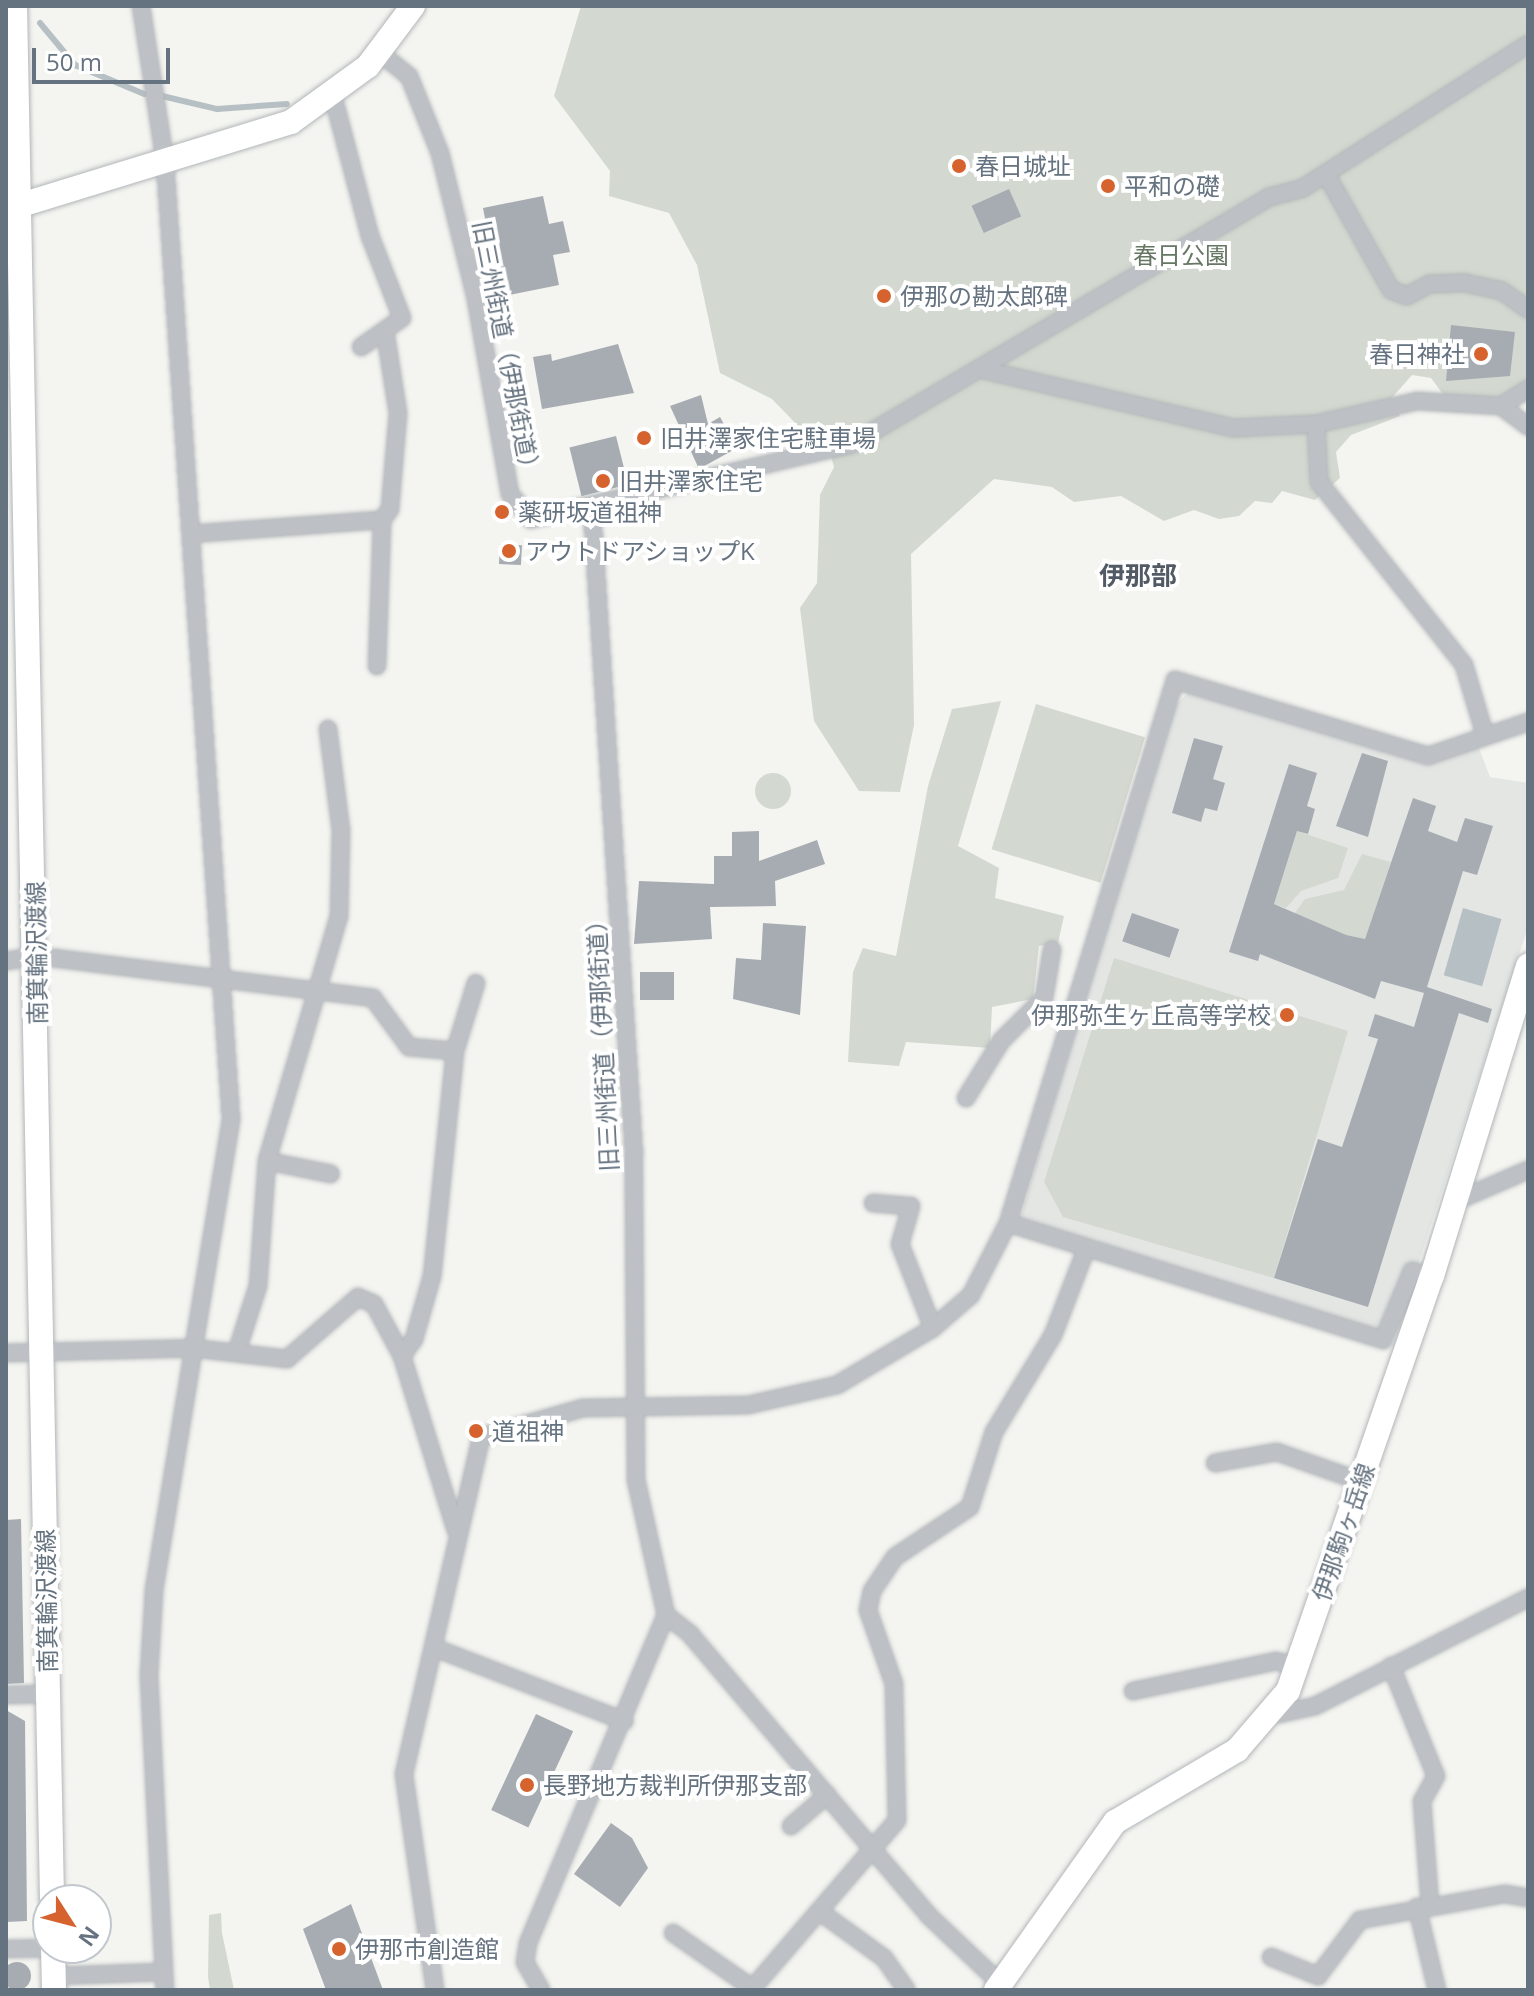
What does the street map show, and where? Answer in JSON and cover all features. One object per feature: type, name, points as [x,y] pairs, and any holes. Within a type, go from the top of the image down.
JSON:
[{"type":"main road","name":"南箕輪沢渡線","points":[[15,6],[14,208],[37,956],[52,1884]]},
{"type":"main road","points":[[14,208],[291,122],[333,96],[379,52],[413,6]]},
{"type":"main road","name":"伊那駒ヶ岳線","points":[[998,1987],[1115,1822],[1237,1750],[1274,1715],[1298,1666],[1432,1276],[1452,1203],[1528,966]]},
{"type":"street","points":[[141,6],[165,161],[231,1120],[159,1544],[149,1676],[165,1990]]},
{"type":"street","points":[[592,509],[850,445],[984,370],[1237,215],[1326,174],[1528,44]]},
{"type":"street","name":"旧三州街道（伊那街道）","points":[[379,52],[409,76],[440,153],[514,504],[531,519],[592,509],[634,1154],[639,1407],[636,1480],[666,1615]]},
{"type":"street","points":[[333,96],[370,236],[402,318],[361,347]]},
{"type":"street","points":[[1326,174],[1391,290],[1407,296],[1430,284],[1465,283],[1502,291],[1528,309]]},
{"type":"street","points":[[377,666],[382,520],[390,509],[398,413],[385,331]]},
{"type":"street","points":[[984,370],[1197,422],[1316,424],[1417,401],[1501,406],[1528,426]]},
{"type":"street","points":[[1501,406],[1528,389]]},
{"type":"street","points":[[1316,424],[1319,482],[1464,665],[1485,735]]},
{"type":"street","points":[[191,534],[382,520]]},
{"type":"street","points":[[435,1990],[404,1774],[435,1648],[466,1479],[481,1437],[494,1428],[583,1408],[748,1405],[837,1385],[933,1328],[971,1295],[1008,1223],[1173,676],[1428,756],[1528,722]]},
{"type":"street","points":[[237,1351],[258,1286],[267,1161],[322,992],[339,916],[341,830],[328,729]]},
{"type":"street","points":[[966,1098],[1001,1041],[1044,998],[1052,950]]},
{"type":"street","points":[[6,961],[37,956],[373,998],[409,1047],[455,1051]]},
{"type":"street","points":[[402,1356],[414,1339],[432,1276],[455,1051],[476,983]]},
{"type":"street","points":[[267,1161],[331,1174]]},
{"type":"street","points":[[1452,1203],[1528,1170]]},
{"type":"street","points":[[873,1203],[911,1206],[900,1244],[933,1328]]},
{"type":"street","points":[[1008,1223],[1383,1340],[1412,1271],[1432,1276]]},
{"type":"street","points":[[673,1933],[752,1989],[872,1849],[901,1807],[894,1684],[868,1610],[872,1591],[895,1557],[970,1507],[994,1432],[1053,1335],[1087,1247]]},
{"type":"street","points":[[6,1353],[192,1348],[298,1357],[317,1327],[358,1297],[374,1304],[402,1356],[457,1532]]},
{"type":"street","points":[[1215,1463],[1277,1452],[1360,1481]]},
{"type":"street","points":[[1274,1715],[1315,1706],[1528,1598]]},
{"type":"street","points":[[541,1990],[525,1962],[528,1943],[666,1615],[690,1634],[872,1849],[998,1987]]},
{"type":"street","points":[[435,1648],[624,1721]]},
{"type":"street","points":[[1133,1691],[1258,1663],[1298,1666]]},
{"type":"street","points":[[1391,1666],[1436,1776],[1422,1801],[1423,1906],[1437,1990]]},
{"type":"street","points":[[6,1695],[47,1694]]},
{"type":"street","points":[[791,1826],[827,1795]]},
{"type":"street","points":[[1271,1957],[1318,1976],[1360,1920],[1423,1906],[1528,1898]]},
{"type":"street","points":[[819,1911],[884,1958],[906,1990]]},
{"type":"street","points":[[6,1949],[32,1948]]},
{"type":"street","points":[[54,1983],[164,1972]]},
{"type":"shaded area","name":"伊那弥生ヶ丘高等学校","points":[[1189,692],[1418,759],[1477,743],[1490,777],[1528,783],[1528,927],[1418,1265],[1379,1334],[1020,1220],[1170,710]]},
{"type":"shaded area","points":[[1463,908],[1501,919],[1482,986],[1444,975]]},
{"type":"green space","name":"春日公園","points":[[581,6],[1528,6],[1528,399],[1514,407],[1454,409],[1431,378],[1412,375],[1390,400],[1400,416],[1351,435],[1336,452],[1340,478],[1315,500],[1282,491],[1272,503],[1255,501],[1239,516],[1219,519],[1194,510],[1164,521],[1121,496],[1074,502],[1052,487],[994,479],[911,554],[914,725],[900,792],[859,791],[814,721],[800,608],[817,583],[820,495],[834,467],[826,439],[806,434],[772,399],[720,373],[697,265],[669,213],[609,196],[610,171],[554,96]]},
{"type":"green space","points":[[1001,701],[958,846],[999,868],[995,898],[1064,916],[1058,943],[1039,946],[1033,999],[992,1007],[990,1048],[906,1042],[899,1066],[848,1062],[853,972],[863,948],[896,956],[928,786],[952,709]]},
{"type":"green space","points":[[1036,704],[1145,737],[1101,883],[992,849]]},
{"type":"green space","points":[[773,773],[786,778],[791,791],[786,804],[773,809],[760,804],[755,791],[760,778]]},
{"type":"green space","points":[[1297,831],[1348,848],[1338,878],[1301,891],[1286,908],[1274,904]]},
{"type":"green space","points":[[1362,854],[1391,862],[1364,942],[1292,917],[1305,899],[1344,890]]},
{"type":"green space","points":[[1114,958],[1348,1031],[1274,1278],[1063,1217],[1044,1182]]},
{"type":"green space","points":[[221,1913],[234,1990],[210,1990],[209,1915]]},
{"type":"building","points":[[1009,189],[1021,216],[984,233],[972,206]]},
{"type":"building","points":[[543,196],[549,224],[563,221],[570,252],[553,255],[559,285],[500,297],[483,208]]},
{"type":"building","name":"春日神社","points":[[1451,325],[1515,332],[1510,376],[1446,381]]},
{"type":"building","points":[[618,344],[634,393],[542,409],[533,357],[551,354],[552,361]]},
{"type":"building","points":[[701,395],[708,424],[720,417],[737,448],[699,469],[670,406]]},
{"type":"building","points":[[616,436],[628,485],[582,496],[569,448]]},
{"type":"building","points":[[500,544],[522,545],[521,565],[499,564]]},
{"type":"building","points":[[1194,738],[1223,746],[1213,779],[1225,783],[1217,811],[1205,808],[1201,822],[1172,813]]},
{"type":"building","points":[[1362,753],[1388,761],[1368,837],[1336,826]]},
{"type":"building","points":[[1289,764],[1317,773],[1307,806],[1315,809],[1308,834],[1297,831],[1274,904],[1346,935],[1365,939],[1413,798],[1436,806],[1428,831],[1457,842],[1465,818],[1493,826],[1477,875],[1463,871],[1427,987],[1492,1009],[1488,1023],[1459,1013],[1368,1307],[1274,1278],[1318,1139],[1342,1147],[1378,1039],[1368,1036],[1375,1014],[1414,1027],[1424,993],[1381,981],[1375,999],[1260,954],[1258,961],[1229,952]]},
{"type":"building","points":[[759,831],[759,861],[817,840],[825,864],[775,881],[776,906],[710,907],[712,939],[634,944],[639,881],[714,884],[714,856],[732,856],[732,832]]},
{"type":"building","points":[[1132,913],[1179,929],[1170,958],[1122,941]]},
{"type":"building","points":[[763,923],[806,926],[800,1015],[733,999],[736,958],[761,960]]},
{"type":"building","points":[[640,972],[674,972],[674,1000],[640,1000]]},
{"type":"building","points":[[21,1519],[24,1683],[6,1684],[6,1520]]},
{"type":"building","points":[[6,1710],[25,1721],[27,1921],[6,1922]]},
{"type":"building","name":"長野地方裁判所伊那支部","points":[[536,1714],[573,1731],[528,1827],[491,1810]]},
{"type":"building","points":[[611,1823],[632,1838],[648,1868],[620,1907],[574,1874]]},
{"type":"building","name":"伊那市創造館","points":[[351,1904],[383,1990],[326,1990],[303,1929]]},
{"type":"building","points":[[17,1962],[27,1966],[31,1976],[27,1986],[17,1990],[7,1986],[3,1976],[7,1966]]},
{"type":"waterway","points":[[40,23],[75,65],[144,94]]},
{"type":"waterway","points":[[162,96],[217,109],[287,104]]},
{"type":"place","name":"春日城址","points":[[959,166]]},
{"type":"place","name":"平和の礎","points":[[1108,186]]},
{"type":"place","name":"伊那の勘太郎碑","points":[[884,296]]},
{"type":"place","name":"春日神社","points":[[1481,354]]},
{"type":"place","name":"旧井澤家住宅駐車場","points":[[644,438]]},
{"type":"place","name":"旧井澤家住宅","points":[[603,481]]},
{"type":"place","name":"薬研坂道祖神","points":[[502,512]]},
{"type":"place","name":"アウトドアショップK","points":[[509,551]]},
{"type":"place","name":"伊那弥生ヶ丘高等学校","points":[[1287,1015]]},
{"type":"place","name":"道祖神","points":[[476,1431]]},
{"type":"place","name":"長野地方裁判所伊那支部","points":[[527,1785]]},
{"type":"place","name":"伊那市創造館","points":[[339,1949]]},
{"type":"district","name":"伊那部","points":[[1138,576]]}]
